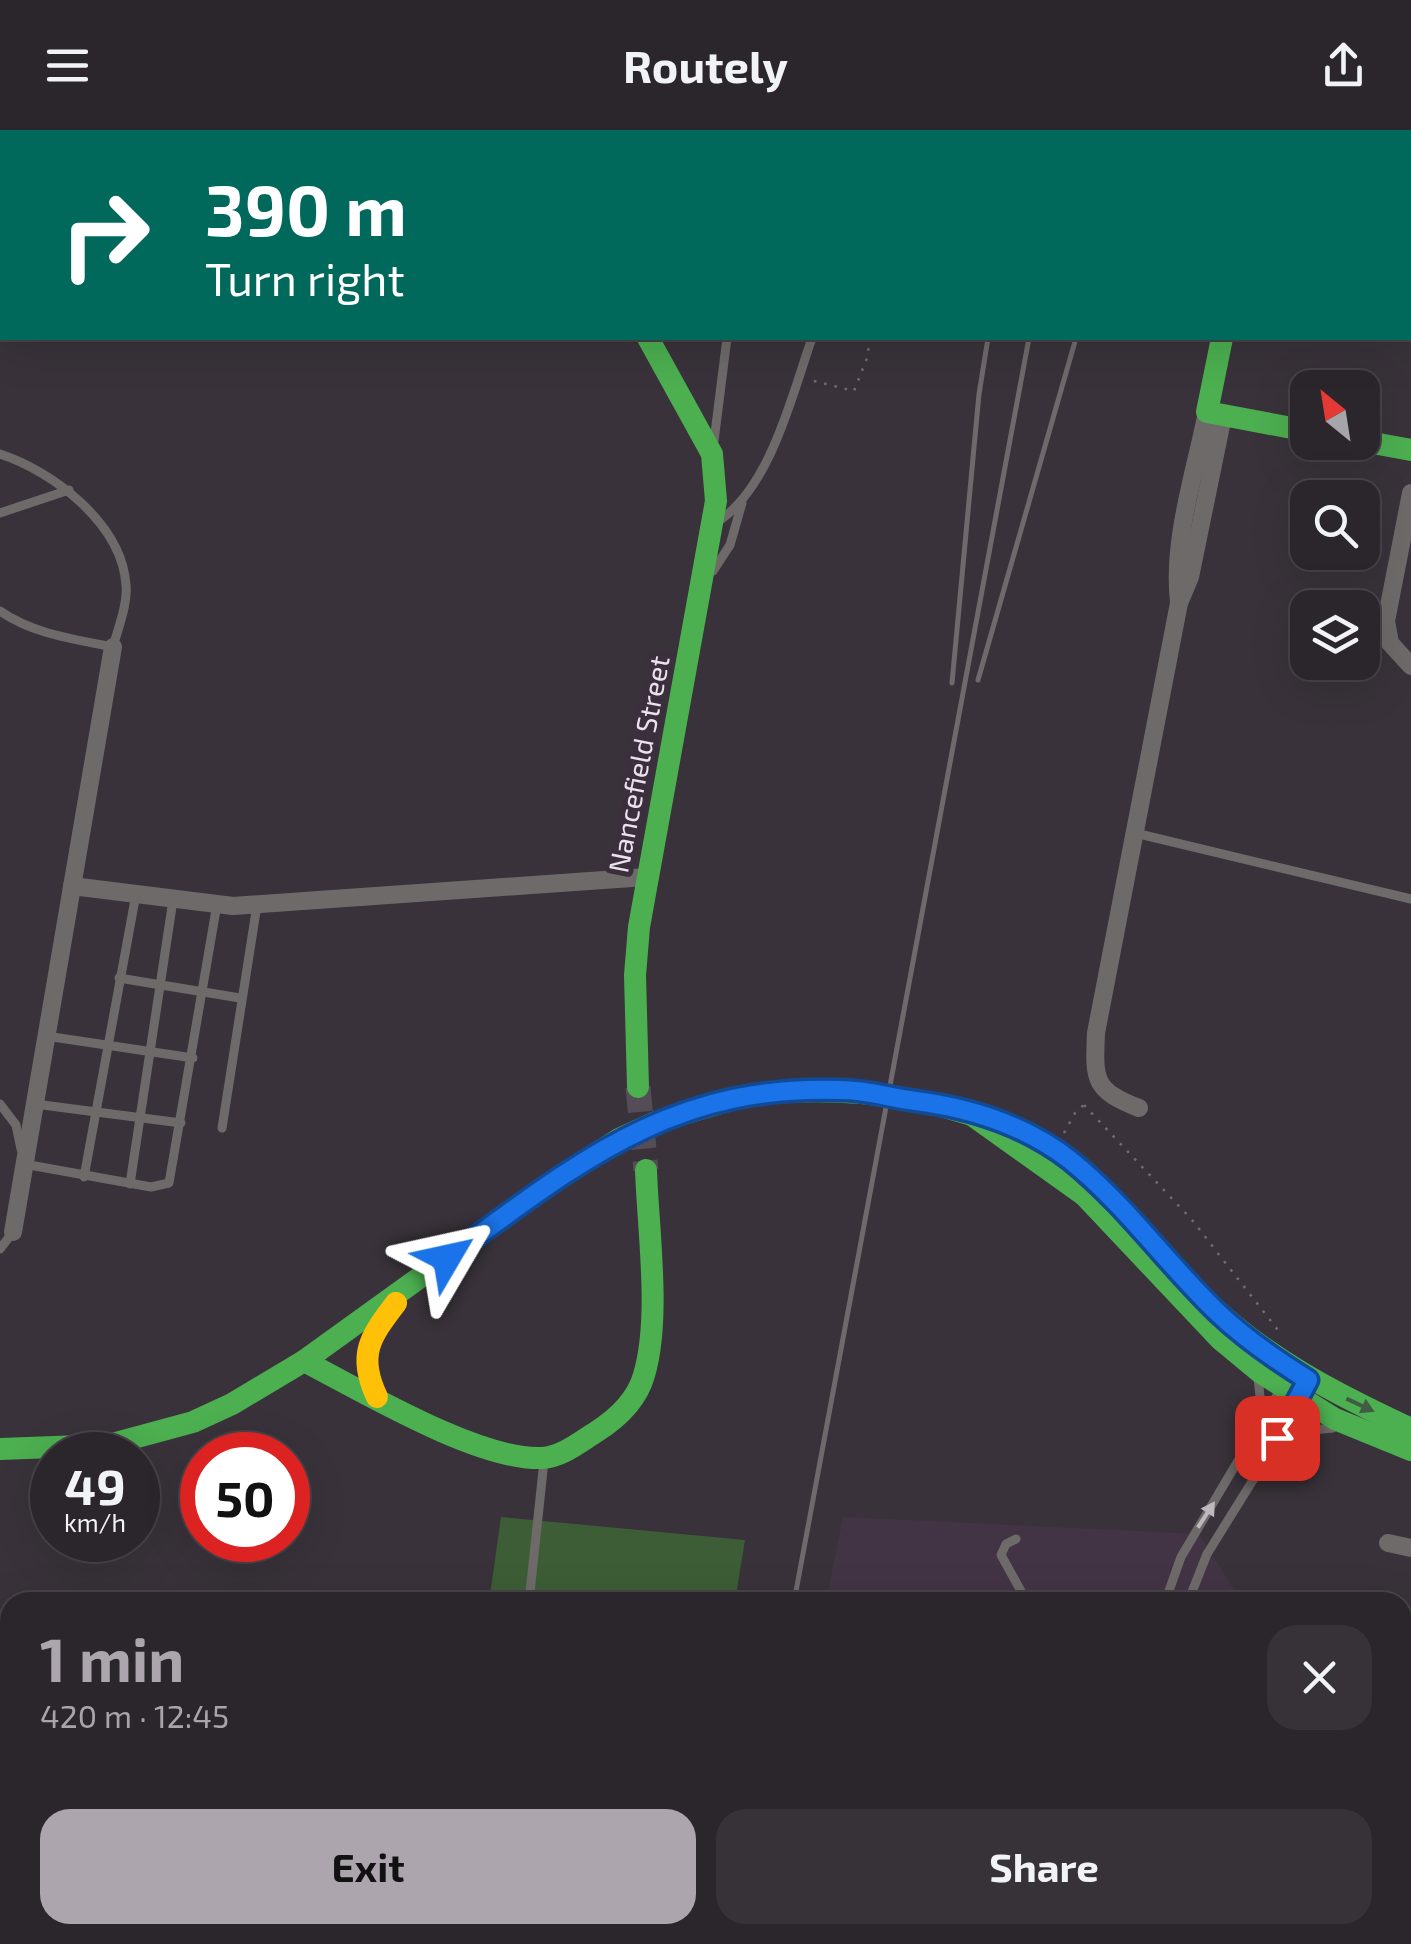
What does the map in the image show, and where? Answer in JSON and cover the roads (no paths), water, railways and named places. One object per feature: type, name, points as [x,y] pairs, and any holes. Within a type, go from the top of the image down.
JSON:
[{"type":"main road","points":[[649,340],[712,454]]},
{"type":"main road","points":[[1215,414],[1222,340]]},
{"type":"main road","points":[[1215,414],[1238,340]]},
{"type":"main road","points":[[1215,414],[1290,428]]},
{"type":"main road","points":[[1380,444],[1411,450]]},
{"type":"main road","name":"Nancefield Street","points":[[638,1087],[635,975],[646,877],[714,523],[716,475],[712,454]]},
{"type":"main road","points":[[0,1449],[59,1450],[144,1438],[193,1422],[232,1404],[304,1361],[619,1139],[656,1122],[748,1095],[798,1089],[846,1090],[930,1101],[972,1114],[1067,1158],[1101,1187],[1215,1310],[1286,1378],[1360,1430],[1411,1450]]},
{"type":"main road","points":[[304,1361],[495,1453],[544,1458],[570,1450],[606,1427],[633,1399],[644,1377],[652,1332],[646,1170]]},
{"type":"main road","points":[[377,1397],[364,1366],[366,1350],[412,1284]]},
{"type":"main road","points":[[1286,1378],[1411,1429]]},
{"type":"street","points":[[1139,1108],[1106,1094],[1095,1073],[1096,1033],[1179,602],[1176,576],[1180,548],[1215,414]]},
{"type":"street","points":[[1411,493],[1386,621],[1396,652],[1411,666]]},
{"type":"street","points":[[13,1232],[112,647]]},
{"type":"street","points":[[72,886],[217,904],[257,905],[646,877]]},
{"type":"street","points":[[1388,1542],[1411,1548]]},
{"type":"lane","points":[[712,454],[727,340]]},
{"type":"lane","points":[[703,586],[730,544],[743,501],[781,426],[811,340]]},
{"type":"lane","points":[[0,454],[43,472],[94,515],[122,565],[126,594],[112,647],[54,635],[21,624],[0,611]]},
{"type":"lane","points":[[0,513],[69,490]]},
{"type":"lane","points":[[714,523],[743,501]]},
{"type":"lane","points":[[1135,833],[1411,899]]},
{"type":"lane","points":[[84,1177],[136,894]]},
{"type":"lane","points":[[130,1184],[174,898]]},
{"type":"lane","points":[[0,1104],[16,1124],[24,1166],[151,1187],[169,1183],[217,904]]},
{"type":"lane","points":[[222,1128],[257,905]]},
{"type":"lane","points":[[119,978],[240,998]]},
{"type":"lane","points":[[46,1036],[193,1058]]},
{"type":"lane","points":[[35,1104],[181,1123]]},
{"type":"lane","points":[[0,1249],[13,1232]]},
{"type":"lane","points":[[1254,1438],[1261,1407],[1286,1378]]},
{"type":"lane","points":[[1169,1592],[1182,1556],[1286,1378]]},
{"type":"lane","points":[[1192,1592],[1207,1554],[1271,1450],[1286,1378]]},
{"type":"lane","points":[[1271,1450],[1314,1428],[1360,1430]]},
{"type":"lane","points":[[530,1592],[544,1458]]},
{"type":"lane","points":[[1016,1539],[1003,1549],[1002,1562],[1021,1592]]},
{"type":"tunnel","points":[[638,1087],[646,1170]]},
{"type":"railway","points":[[952,683],[979,394],[988,340]]},
{"type":"railway","points":[[796,1592],[1029,340]]},
{"type":"railway","points":[[978,680],[1075,340]]}]
